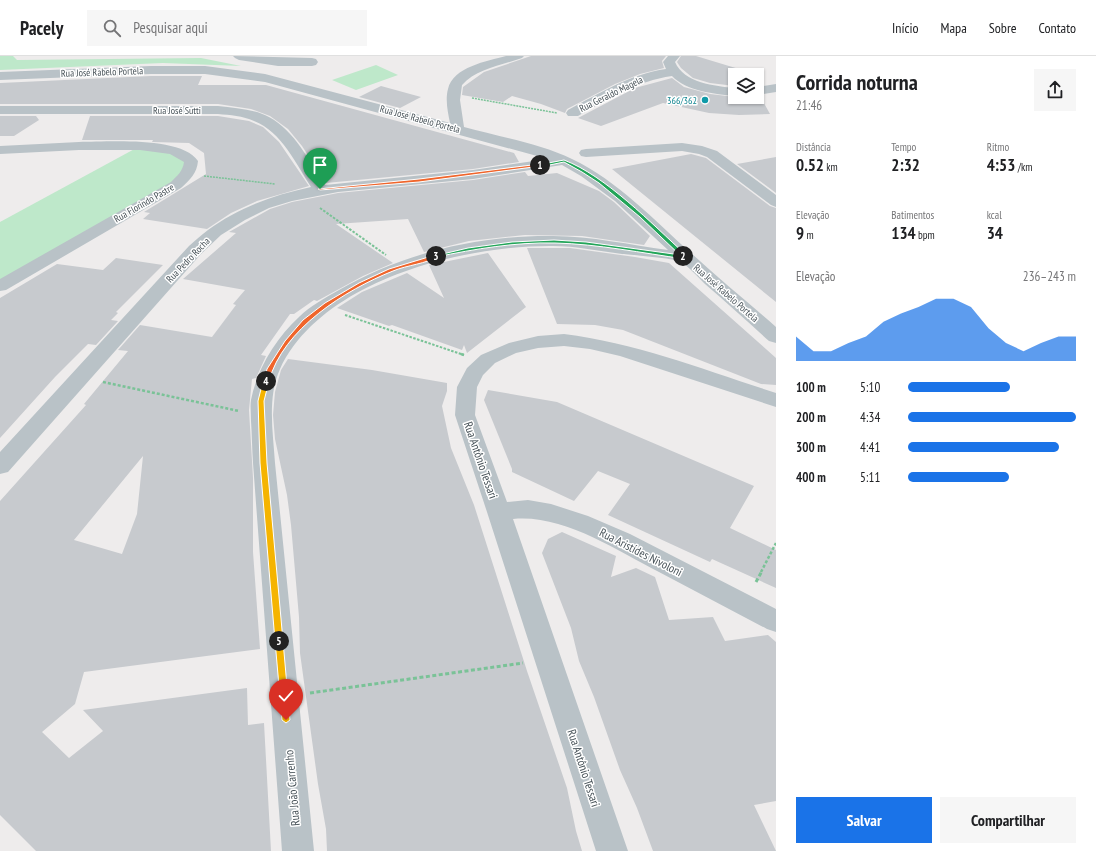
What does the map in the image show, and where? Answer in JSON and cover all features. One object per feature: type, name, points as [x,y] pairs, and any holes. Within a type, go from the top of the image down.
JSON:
[{"type":"street","points":[[239,56],[267,61],[306,59]]},
{"type":"street","points":[[458,130],[454,95],[456,84],[467,74],[518,56]]},
{"type":"street","points":[[674,56],[669,62],[672,72],[681,78],[692,83],[717,90],[728,91]]},
{"type":"street","points":[[286,83],[298,74],[306,59]]},
{"type":"street","points":[[302,87],[308,76],[306,59]]},
{"type":"street","name":"Rua José Rabelo Portela","points":[[0,76],[176,69],[237,74],[302,87],[532,150],[564,161],[600,182],[642,216],[685,257],[776,337]]},
{"type":"street","name":"Rua Geraldo Magela","points":[[573,113],[640,78],[672,72]]},
{"type":"street","points":[[764,90],[776,88]]},
{"type":"street","name":"Rua José Sutti","points":[[0,110],[218,110],[250,115],[264,120],[280,132],[320,189]]},
{"type":"street","name":"Rua Florindo Pastre","points":[[0,150],[79,146],[159,147],[173,150],[184,155],[191,161],[191,168],[188,174],[176,185],[0,286]]},
{"type":"street","points":[[586,153],[682,147],[702,150],[712,154],[776,202]]},
{"type":"street","name":"Rua Pedro Rocha","points":[[0,466],[195,250],[215,232],[238,217],[260,206],[299,193],[320,189],[496,172],[564,161]]},
{"type":"street","name":"Rua João Carrenho","points":[[298,851],[264,463],[261,401],[270,369],[287,343],[305,321],[327,304],[360,285],[391,270],[430,257],[468,249],[512,243],[554,241],[685,257]]},
{"type":"street","name":"Rua Antônio Tessari","points":[[612,851],[499,512],[465,415],[467,387],[474,372],[488,359],[509,349],[538,342],[564,340],[590,343],[625,351],[776,400]]},
{"type":"street","name":"Rua Aristídes Nivoloni","points":[[499,512],[528,509],[551,513],[580,522],[621,541],[776,621]]},
{"type":"path","points":[[454,95],[570,115],[573,113]]},
{"type":"path","points":[[201,176],[278,184]]},
{"type":"path","points":[[320,208],[388,256]]},
{"type":"path","points":[[344,314],[470,357]]},
{"type":"path","points":[[102,382],[243,412]]},
{"type":"path","points":[[756,582],[776,543]]},
{"type":"path","points":[[304,694],[523,663]]},
{"type":"green space","points":[[0,56],[13,56],[17,60],[201,58],[241,66],[163,63],[0,70]]},
{"type":"green space","points":[[376,65],[398,75],[356,90],[332,80]]},
{"type":"green space","points":[[140,146],[173,150],[191,168],[176,185],[0,290],[0,222]]},
{"type":"building","points":[[531,56],[666,56],[662,61],[664,68],[640,74],[615,84],[567,109],[565,113],[541,104],[512,96],[503,102],[462,95],[463,87],[484,72]]},
{"type":"building","points":[[681,56],[696,56],[736,68],[728,68],[728,85],[710,83],[693,78],[681,68],[677,62]]},
{"type":"building","points":[[151,76],[202,76],[198,85],[266,85],[514,153],[519,162],[473,169],[326,183],[302,146],[288,129],[270,116],[251,109],[218,104],[0,104],[0,83]]},
{"type":"building","points":[[672,78],[684,87],[710,94],[728,96],[728,104],[764,103],[770,114],[739,115],[709,113],[663,103],[601,126],[578,118],[635,88]]},
{"type":"building","points":[[381,86],[421,97],[400,108],[359,97]]},
{"type":"building","points":[[0,116],[36,116],[39,120],[14,136],[0,136]]},
{"type":"building","points":[[90,116],[218,116],[249,121],[263,127],[279,142],[309,186],[257,201],[231,213],[207,229],[143,219],[150,213],[144,212],[206,174],[204,153],[189,143],[152,142],[153,140],[82,140]]},
{"type":"building","points":[[691,154],[706,158],[770,206],[776,208],[776,302],[612,169]]},
{"type":"building","points":[[776,157],[776,193],[737,164]]},
{"type":"building","points":[[525,172],[528,176],[557,173],[599,191],[614,202],[650,236],[644,245],[582,236],[525,235],[469,241],[424,252],[408,219],[336,224],[393,263],[363,276],[317,301],[314,300],[294,314],[290,314],[261,355],[266,356],[256,378],[252,379],[249,410],[253,478],[253,552],[260,649],[84,672],[75,704],[42,732],[69,758],[103,731],[83,710],[247,688],[248,725],[264,723],[271,851],[36,851],[0,815],[0,501],[86,405],[84,404],[128,351],[118,350],[140,325],[212,337],[236,305],[233,304],[245,290],[183,279],[236,233],[229,232],[270,209],[292,202],[338,193],[473,180]],"holes":[[[143,456],[137,514],[122,554],[74,540]]]},
{"type":"building","points":[[527,248],[570,248],[669,263],[776,358],[776,385],[761,384],[623,330],[595,325],[557,324]]},
{"type":"building","points":[[488,253],[526,307],[467,353],[464,345],[462,350],[392,325],[389,326],[337,308],[362,292],[407,273],[444,298],[429,265]]},
{"type":"building","points":[[116,258],[163,265],[116,312],[118,313],[111,320],[118,321],[96,345],[88,344],[55,377],[0,438],[0,298],[57,264],[103,270]]},
{"type":"building","points":[[288,359],[372,370],[447,383],[447,391],[442,406],[451,448],[474,505],[527,671],[567,788],[576,831],[582,851],[327,851],[326,829],[318,784],[300,653],[299,617],[291,525],[287,495],[275,439],[273,415],[275,392],[281,370]]},
{"type":"building","points":[[488,390],[557,402],[754,486],[730,528],[776,550],[776,588],[712,559],[710,562],[608,515],[630,484],[598,471],[574,501],[512,472],[484,400]]},
{"type":"building","points":[[562,532],[616,556],[611,577],[636,568],[655,577],[669,620],[713,617],[725,641],[768,635],[776,642],[776,801],[754,805],[776,851],[653,851],[637,808],[620,770],[594,697],[579,661],[571,628],[542,553],[548,539]]},
{"type":"place","name":"366/362","points":[[705,100]]},
{"type":"route","points":[[286,720],[264,463],[261,401],[270,369],[287,343],[305,321],[327,304],[360,285],[391,270],[430,257],[468,249],[512,243],[554,241],[685,257],[642,216],[600,182],[584,171],[564,161],[496,172],[320,189]]}]
